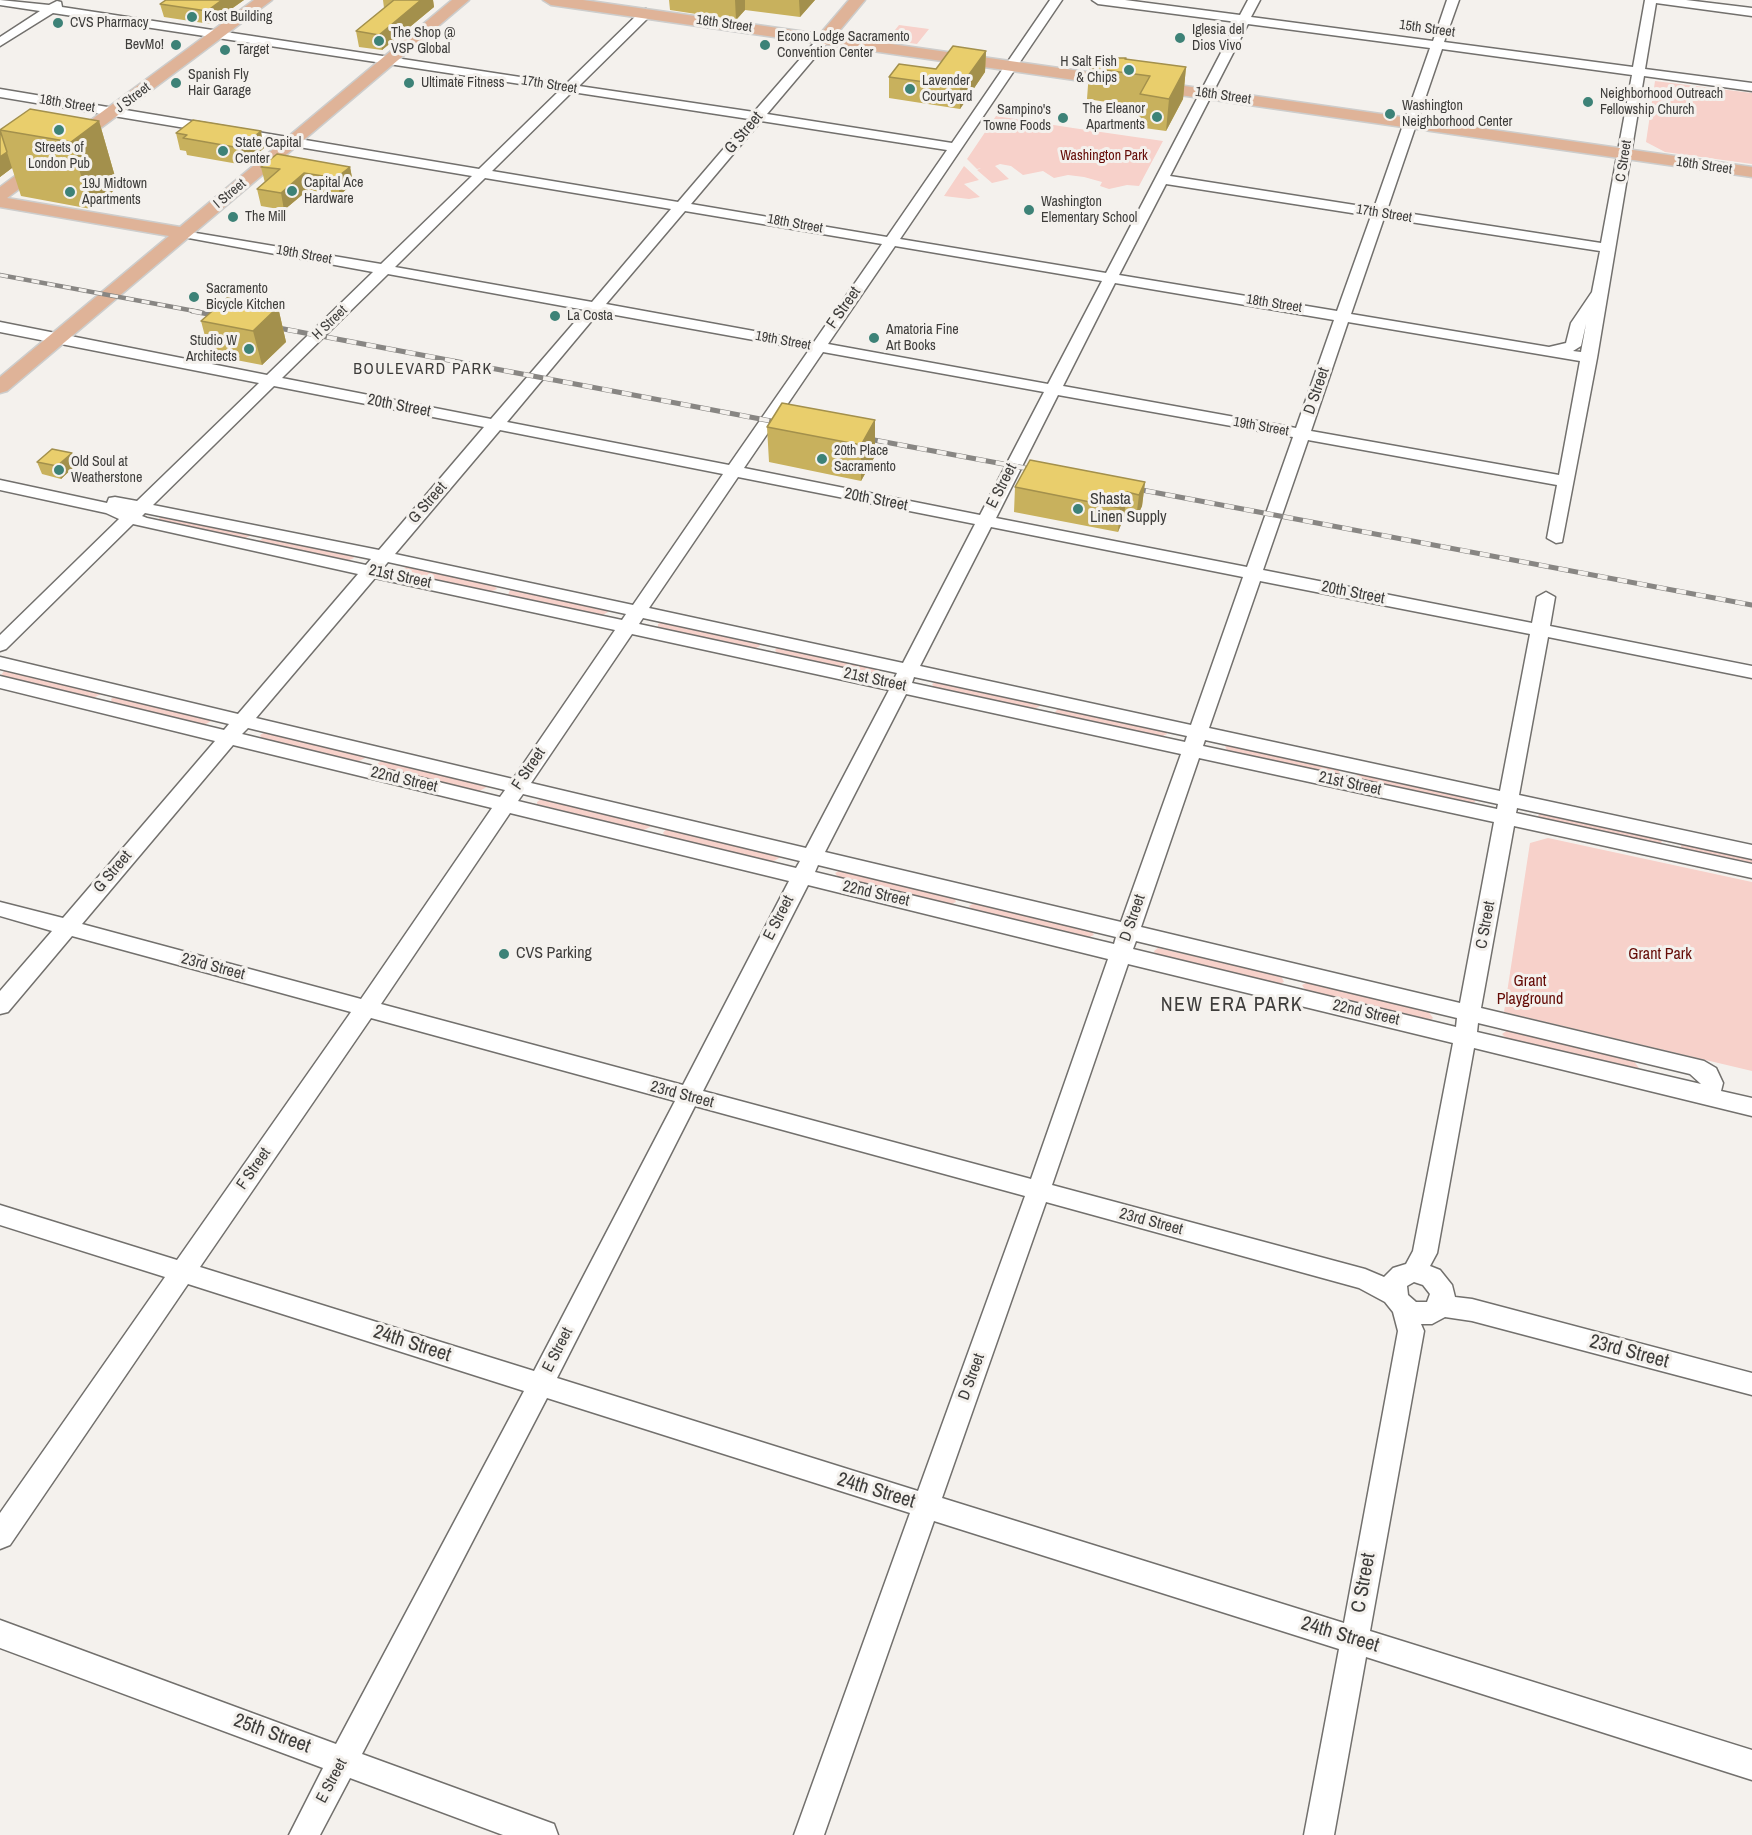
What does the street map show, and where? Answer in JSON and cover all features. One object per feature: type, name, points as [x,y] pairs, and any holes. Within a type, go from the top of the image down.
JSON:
[{"type":"main road","name":"J Street","points":[[0,195],[264,0]]},
{"type":"main road","name":"I Street","points":[[0,387],[293,141],[398,61],[461,0]]},
{"type":"main road","name":"16th Street","points":[[551,0],[824,39],[1007,70],[1205,93],[1752,172]]},
{"type":"main road","name":"H Street","points":[[646,13],[660,0]]},
{"type":"main road","name":"G Street","points":[[824,39],[857,0]]},
{"type":"main road","name":"19th Street","points":[[0,202],[183,234]]},
{"type":"street","points":[[0,42],[65,0]]},
{"type":"street","name":"F Street","points":[[0,1536],[518,786],[1056,0]]},
{"type":"street","name":"15th Street","points":[[1098,0],[1752,87]]},
{"type":"street","name":"E Street","points":[[304,1835],[540,1385],[1254,0]]},
{"type":"street","name":"D Street","points":[[809,1835],[1038,1192],[1453,0]]},
{"type":"street","name":"C Street","points":[[1556,538],[1651,0]]},
{"type":"street","points":[[1658,0],[1752,12]]},
{"type":"street","name":"17th Street","points":[[0,1],[955,147]]},
{"type":"street","name":"H Street","points":[[0,645],[646,13]]},
{"type":"street","name":"G Street","points":[[0,1006],[824,39]]},
{"type":"street","name":"18th Street","points":[[0,93],[683,205],[1589,358]]},
{"type":"street","name":"17th Street","points":[[1160,179],[1608,248]]},
{"type":"street","name":"19th Street","points":[[183,234],[384,270],[591,313],[818,347],[1565,482]]},
{"type":"street","name":"C Street","points":[[1546,352],[1573,346],[1579,324],[1602,286]]},
{"type":"street","name":"20th Street","points":[[0,327],[733,472],[980,528],[1250,582],[1539,630],[1752,672]]},
{"type":"street","name":"21st Street","points":[[0,477],[132,517],[376,563],[1669,843],[1752,852]]},
{"type":"street","name":"21st Street","points":[[0,485],[111,509],[132,517]]},
{"type":"street","name":"C Street","points":[[1319,1835],[1546,597]]},
{"type":"street","name":"22nd Street","points":[[0,663],[518,786],[806,866],[1124,943],[1466,1036],[1752,1107]]},
{"type":"street","name":"22nd Street","points":[[0,682],[505,804],[806,866]]},
{"type":"street","name":"21st Street","points":[[1669,843],[1752,871]]},
{"type":"street","name":"23rd Street","points":[[0,909],[1038,1192],[1419,1293],[1472,1310],[1752,1384]]},
{"type":"street","name":"22nd Street","points":[[1124,943],[1470,1013],[1696,1067],[1708,1074],[1712,1087],[1705,1093],[1693,1092]]},
{"type":"street","name":"24th Street","points":[[0,1215],[1752,1765]]},
{"type":"street","name":"25th Street","points":[[0,1634],[543,1835]]},
{"type":"green space","points":[[899,25],[929,29],[917,44],[887,40]]},
{"type":"green space","points":[[1655,81],[1752,93],[1752,164],[1665,152],[1646,142]]},
{"type":"green space","name":"Washington Park","points":[[996,116],[1163,141],[1139,186],[1127,185],[1109,189],[1100,186],[1102,182],[1084,177],[1068,175],[1054,178],[1043,171],[1023,175],[1011,166],[1000,164],[995,166],[1009,179],[992,183],[977,170],[981,168],[977,169],[967,159]]},
{"type":"green space","points":[[964,166],[979,180],[964,184],[980,197],[969,199],[944,196]]},
{"type":"green space","points":[[161,516],[250,534],[250,536],[243,539],[160,521],[158,520]]},
{"type":"green space","points":[[266,536],[353,555],[354,558],[347,561],[259,541]]},
{"type":"green space","points":[[407,567],[495,586],[497,589],[490,592],[399,572],[402,568]]},
{"type":"green space","points":[[510,590],[606,609],[608,612],[601,616],[511,596],[508,595]]},
{"type":"green space","points":[[662,622],[758,643],[760,646],[754,649],[658,628],[658,624]]},
{"type":"green space","points":[[777,648],[879,669],[881,673],[875,675],[778,655],[775,650]]},
{"type":"green space","points":[[5,670],[101,694],[93,698],[4,677],[1,675]]},
{"type":"green space","points":[[937,681],[1040,706],[1034,709],[934,688],[932,684]]},
{"type":"green space","points":[[116,696],[213,720],[204,725],[112,703],[111,699]]},
{"type":"green space","points":[[1059,708],[1166,731],[1167,734],[1161,737],[1058,715],[1055,712]]},
{"type":"green space","points":[[265,732],[363,755],[365,758],[357,762],[262,739],[260,735]]},
{"type":"green space","points":[[1230,745],[1337,768],[1340,773],[1334,775],[1228,752],[1225,746]]},
{"type":"green space","points":[[385,760],[485,784],[487,787],[479,791],[379,767],[378,763]]},
{"type":"green space","points":[[1362,773],[1474,798],[1475,802],[1470,804],[1360,781],[1356,776]]},
{"type":"green space","points":[[543,798],[649,824],[650,827],[642,831],[537,804]]},
{"type":"green space","points":[[1540,813],[1659,837],[1662,842],[1660,844],[1543,820],[1538,816]]},
{"type":"green space","points":[[666,829],[778,855],[779,858],[772,862],[667,837],[663,833]]},
{"type":"green space","name":"Grant Park","points":[[1548,838],[1752,882],[1752,1071],[1504,1012],[1530,843]]},
{"type":"green space","points":[[1680,843],[1752,857],[1752,865],[1682,850]]},
{"type":"green space","points":[[841,870],[954,897],[956,902],[949,905],[840,879],[835,873]]},
{"type":"green space","points":[[976,902],[1091,930],[1094,935],[1087,938],[973,911],[969,906]]},
{"type":"green space","points":[[1158,948],[1281,976],[1284,982],[1277,985],[1155,954],[1154,951]]},
{"type":"green space","points":[[1308,982],[1428,1011],[1433,1018],[1429,1021],[1306,991],[1302,985]]},
{"type":"green space","points":[[1508,1030],[1633,1060],[1639,1068],[1637,1070],[1507,1039],[1502,1034]]},
{"type":"building","points":[[166,0],[222,0],[207,11],[160,4]]},
{"type":"building","points":[[394,0],[421,0],[379,35],[356,31]]},
{"type":"building","points":[[953,46],[986,51],[960,87],[889,77],[899,64],[936,69]]},
{"type":"building","points":[[1090,58],[1126,58],[1186,67],[1169,99],[1140,94],[1150,76],[1089,68]]},
{"type":"building","points":[[30,109],[99,121],[71,142],[0,130]]},
{"type":"building","points":[[193,120],[261,131],[240,148],[183,138],[187,135],[176,133]]},
{"type":"building","points":[[0,130],[7,152],[0,157]]},
{"type":"building","points":[[277,154],[350,167],[336,178],[304,173],[281,193],[257,189],[280,169],[261,167]]},
{"type":"building","points":[[227,298],[278,307],[253,331],[201,321]]},
{"type":"building","points":[[782,403],[875,420],[861,445],[767,427]]},
{"type":"building","points":[[52,449],[72,453],[57,466],[37,462]]},
{"type":"building","points":[[1030,460],[1145,482],[1139,495],[1127,492],[1120,508],[1015,487]]},
{"type":"railway","points":[[0,275],[200,312]]},
{"type":"railway","points":[[192,311],[224,317]]},
{"type":"railway","points":[[268,326],[787,424]]},
{"type":"railway","points":[[858,437],[1041,471]]},
{"type":"railway","points":[[1126,487],[1752,605]]},
{"type":"place","name":"Kost Building","points":[[192,17]]},
{"type":"place","name":"CVS Pharmacy","points":[[58,23]]},
{"type":"place","name":"Iglesia del Dios Vivo","points":[[1180,38]]},
{"type":"place","name":"The Shop @ VSP Global","points":[[379,41]]},
{"type":"place","name":"BevMo!","points":[[176,45]]},
{"type":"place","name":"Econo Lodge Sacramento Convention Center","points":[[765,45]]},
{"type":"place","name":"Target","points":[[225,50]]},
{"type":"place","name":"H Salt Fish & Chips","points":[[1129,70]]},
{"type":"place","name":"Spanish Fly Hair Garage","points":[[176,83]]},
{"type":"place","name":"Ultimate Fitness","points":[[409,83]]},
{"type":"place","name":"Lavender Courtyard","points":[[910,89]]},
{"type":"place","name":"Neighborhood Outreach Fellowship Church","points":[[1588,102]]},
{"type":"place","name":"Washington Neighborhood Center","points":[[1390,114]]},
{"type":"place","name":"The Eleanor Apartments","points":[[1157,117]]},
{"type":"place","name":"Sampino's Towne Foods","points":[[1063,118]]},
{"type":"place","name":"Streets of London Pub","points":[[59,130]]},
{"type":"place","name":"State Capital Center","points":[[223,151]]},
{"type":"place","name":"Capital Ace Hardware","points":[[292,191]]},
{"type":"place","name":"19J Midtown Apartments","points":[[70,192]]},
{"type":"place","name":"Washington Elementary School","points":[[1029,210]]},
{"type":"place","name":"The Mill","points":[[233,217]]},
{"type":"place","name":"Sacramento Bicycle Kitchen","points":[[194,297]]},
{"type":"place","name":"La Costa","points":[[555,316]]},
{"type":"place","name":"Amatoria Fine Art Books","points":[[874,338]]},
{"type":"place","name":"Studio W Architects","points":[[249,349]]},
{"type":"place","name":"20th Place Sacramento","points":[[822,459]]},
{"type":"place","name":"Old Soul at Weatherstone","points":[[59,470]]},
{"type":"place","name":"Shasta Linen Supply","points":[[1078,509]]},
{"type":"place","name":"CVS Parking","points":[[504,954]]},
{"type":"district","name":"BOULEVARD PARK","points":[[423,370]]},
{"type":"district","name":"NEW ERA PARK","points":[[1232,1006]]},
{"type":"park label","name":"Grant Playground","points":[[1530,991]]}]
